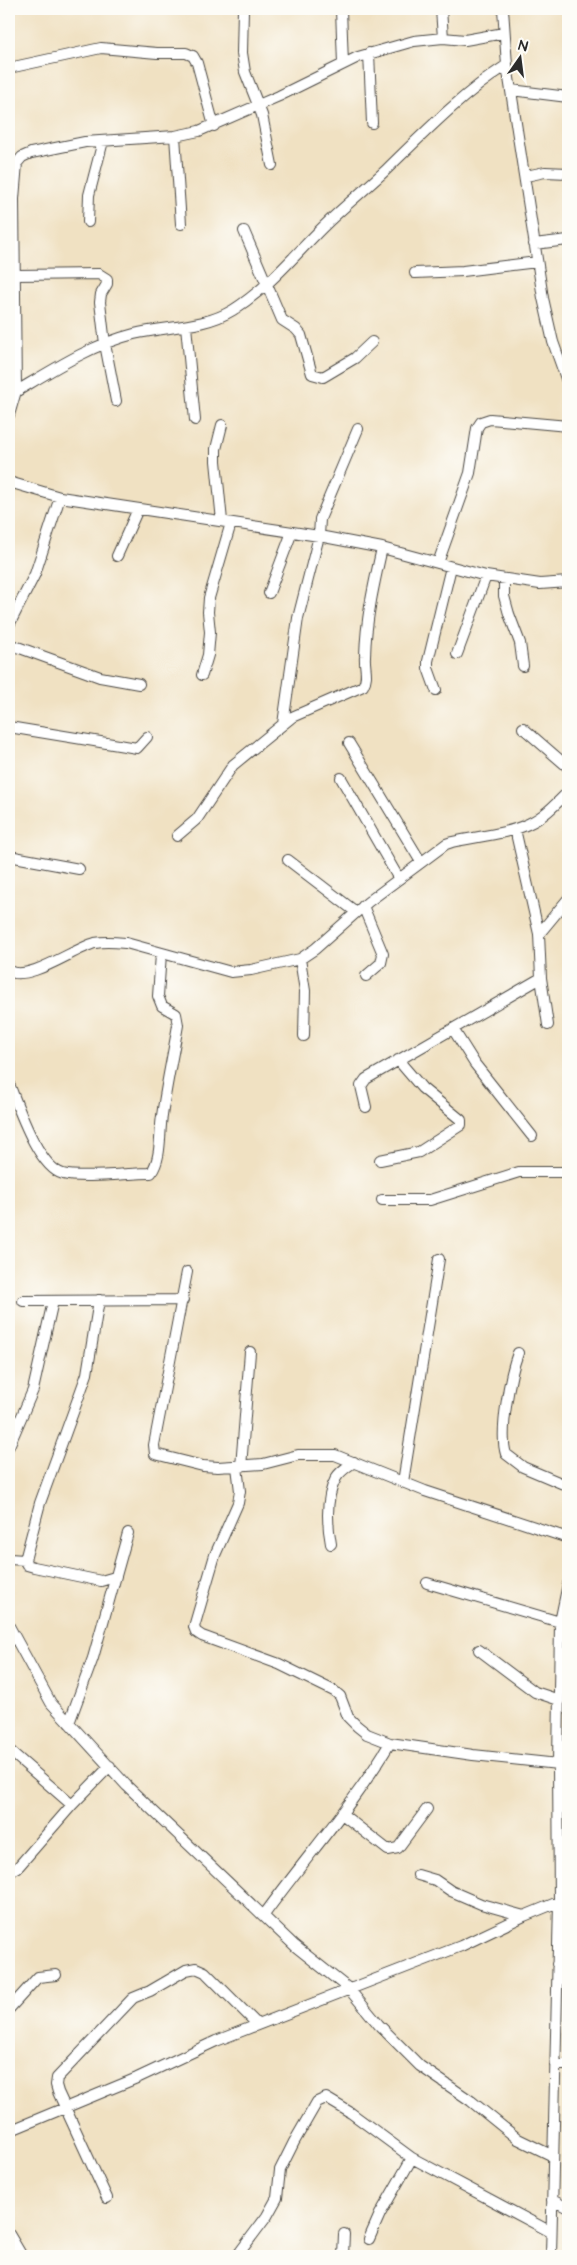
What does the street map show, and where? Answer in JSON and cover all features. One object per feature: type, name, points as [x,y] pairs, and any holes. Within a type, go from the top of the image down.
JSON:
[{"type":"street","points":[[243,9],[242,53],[245,72],[262,115],[272,165]]},
{"type":"street","points":[[341,9],[343,64]]},
{"type":"street","points":[[441,9],[443,38]]},
{"type":"street","points":[[502,9],[507,65],[526,176],[543,298],[553,342],[568,384]]},
{"type":"street","points":[[9,415],[12,393],[16,275],[14,199],[18,163],[22,158],[31,153],[59,146],[138,137],[175,136],[214,126],[368,53],[414,41],[443,38],[465,40],[504,33]]},
{"type":"street","points":[[9,68],[101,48],[157,53],[186,53],[193,56],[198,63],[214,126]]},
{"type":"street","points":[[368,53],[372,124]]},
{"type":"street","points":[[12,393],[79,355],[105,344],[134,334],[186,326],[232,310],[288,266],[324,226],[386,170],[436,120],[507,65]]},
{"type":"street","points":[[511,90],[568,97]]},
{"type":"street","points":[[175,136],[182,224]]},
{"type":"street","points":[[88,222],[90,188],[103,141]]},
{"type":"street","points":[[526,176],[545,172],[568,173]]},
{"type":"street","points":[[244,231],[282,320],[296,329],[300,335],[312,374],[323,377],[355,358],[372,342]]},
{"type":"street","points":[[534,244],[568,240]]},
{"type":"street","points":[[415,273],[463,271],[537,262]]},
{"type":"street","points":[[16,275],[104,276],[107,279],[107,284],[100,294],[100,302],[105,344],[116,400]]},
{"type":"street","points":[[186,326],[195,420]]},
{"type":"street","points":[[438,563],[470,473],[477,428],[481,422],[490,419],[568,426]]},
{"type":"street","points":[[202,675],[208,655],[210,632],[209,598],[226,522],[216,455],[222,425]]},
{"type":"street","points":[[283,724],[298,618],[319,536],[320,519],[358,429]]},
{"type":"street","points":[[9,482],[60,497],[319,536],[382,548],[486,576],[540,584],[568,582]]},
{"type":"street","points":[[9,625],[36,574],[60,497]]},
{"type":"street","points":[[117,556],[138,509]]},
{"type":"street","points":[[268,593],[292,532]]},
{"type":"street","points":[[177,836],[197,819],[233,765],[283,724],[292,717],[363,686],[366,676],[364,659],[368,610],[382,548]]},
{"type":"street","points":[[436,690],[428,668],[428,661],[451,567]]},
{"type":"street","points":[[457,654],[486,576]]},
{"type":"street","points":[[504,579],[504,596],[508,614],[520,643],[523,666]]},
{"type":"street","points":[[9,644],[100,677],[139,684]]},
{"type":"street","points":[[9,727],[137,748],[147,737]]},
{"type":"street","points":[[523,728],[568,767]]},
{"type":"street","points":[[349,742],[421,862]]},
{"type":"street","points":[[341,778],[399,879]]},
{"type":"street","points":[[9,970],[18,974],[33,970],[95,943],[110,941],[126,943],[231,972],[252,970],[300,959],[315,949],[359,909],[421,862],[452,842],[515,829],[538,818],[568,792]]},
{"type":"street","points":[[515,829],[539,934],[541,978],[548,1024]]},
{"type":"street","points":[[9,856],[79,869]]},
{"type":"street","points":[[288,860],[359,909],[383,954],[381,963],[366,976]]},
{"type":"street","points":[[539,934],[568,899]]},
{"type":"street","points":[[9,1084],[32,1140],[42,1155],[58,1171],[63,1174],[78,1175],[151,1173],[156,1167],[162,1118],[178,1025],[176,1014],[162,1006],[158,996],[161,954]]},
{"type":"street","points":[[300,959],[305,991],[304,1036]]},
{"type":"street","points":[[366,1107],[361,1091],[362,1082],[541,978]]},
{"type":"street","points":[[454,1029],[475,1064],[532,1136]]},
{"type":"street","points":[[380,1160],[419,1152],[462,1125],[461,1120],[422,1088],[398,1060]]},
{"type":"street","points":[[382,1200],[430,1200],[519,1172],[568,1172]]},
{"type":"street","points":[[403,1482],[439,1259]]},
{"type":"street","points":[[187,1272],[154,1450],[161,1457],[203,1466],[239,1467],[263,1464],[298,1455],[335,1455],[403,1482],[568,1538]]},
{"type":"street","points":[[99,1300],[87,1374],[40,1503],[25,1560],[27,1565],[34,1567],[101,1581],[115,1578]]},
{"type":"street","points":[[23,1301],[182,1300]]},
{"type":"street","points":[[9,1446],[33,1390],[53,1301]]},
{"type":"street","points":[[250,1352],[239,1467],[240,1491],[238,1503],[215,1555],[194,1626],[196,1632],[202,1636],[278,1664],[334,1691],[340,1696],[348,1717],[357,1726],[367,1734],[390,1743],[473,1755],[558,1764]]},
{"type":"street","points":[[518,1353],[511,1373],[503,1439],[506,1454],[524,1467],[568,1486]]},
{"type":"street","points":[[331,1544],[327,1524],[330,1498],[336,1478],[354,1462]]},
{"type":"street","points":[[69,1723],[90,1667],[128,1533]]},
{"type":"street","points":[[9,1559],[25,1560]]},
{"type":"street","points":[[101,1581],[111,1590]]},
{"type":"street","points":[[427,1583],[560,1622]]},
{"type":"street","points":[[551,2256],[557,1964],[564,1900],[558,1764],[560,1622],[568,1584]]},
{"type":"street","points":[[9,1626],[51,1703],[127,1786],[302,1951],[349,1989],[379,2025],[420,2066],[471,2101],[518,2139],[553,2156]]},
{"type":"street","points":[[479,1650],[535,1692],[559,1700]]},
{"type":"street","points":[[264,1915],[308,1855],[342,1814],[390,1743]]},
{"type":"street","points":[[9,1750],[72,1805]]},
{"type":"street","points":[[9,1869],[13,1870],[18,1867],[72,1805],[110,1766]]},
{"type":"street","points":[[342,1814],[388,1850],[393,1851],[398,1848],[427,1809]]},
{"type":"street","points":[[418,1876],[435,1880],[451,1891],[481,1904],[524,1916]]},
{"type":"street","points":[[9,2131],[137,2078],[257,2024],[461,1946],[524,1916],[564,1900]]},
{"type":"street","points":[[557,1964],[568,1965]]},
{"type":"street","points":[[107,2198],[56,2086],[57,2078],[133,1998],[150,1991],[186,1970],[196,1968],[205,1972],[257,2024]]},
{"type":"street","points":[[9,2009],[16,1998],[38,1977],[56,1975]]},
{"type":"street","points":[[555,2065],[568,2065]]},
{"type":"street","points":[[237,2256],[267,2216],[277,2198],[280,2170],[317,2102],[326,2098],[336,2103],[412,2158],[551,2232]]},
{"type":"street","points":[[369,2239],[380,2214],[412,2158]]},
{"type":"street","points":[[552,2200],[568,2208]]},
{"type":"street","points":[[9,2234],[22,2256]]},
{"type":"street","points":[[343,2256],[344,2234]]}]
